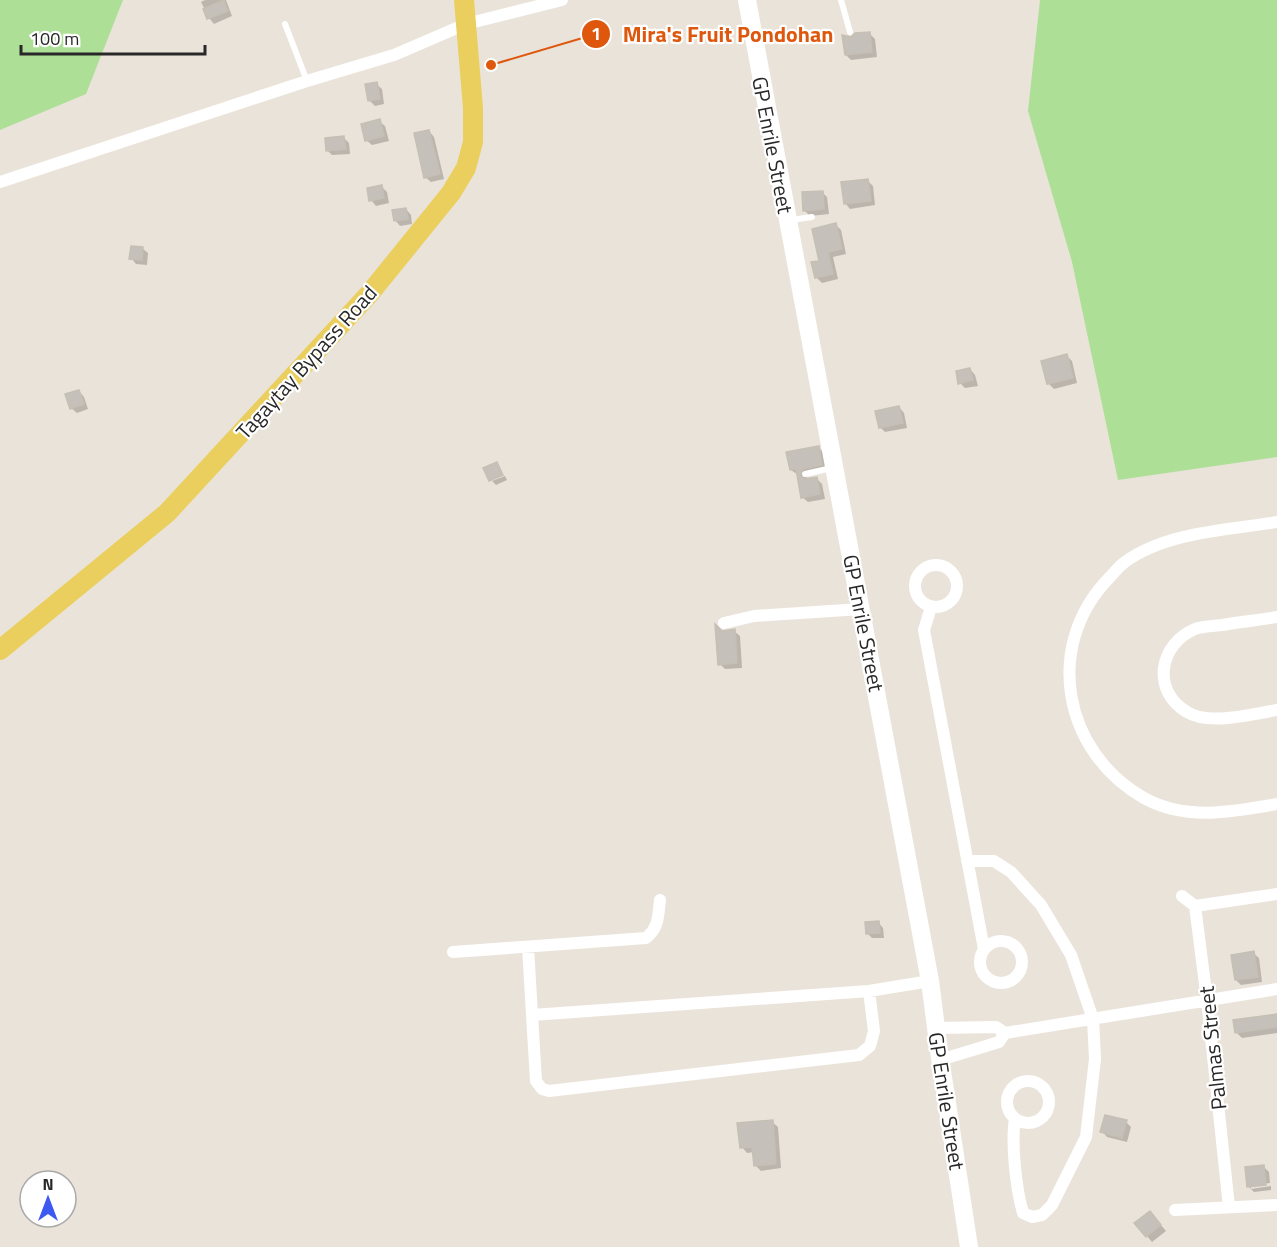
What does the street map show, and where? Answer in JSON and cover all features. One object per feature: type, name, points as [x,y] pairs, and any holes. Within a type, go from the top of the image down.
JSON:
[{"type":"main road","name":"Tagaytay Bypass Road","points":[[0,650],[168,513],[370,293],[451,193],[466,168],[473,142],[473,108],[464,0]]},
{"type":"street","points":[[0,182],[307,81],[394,55],[466,24],[562,0]]},
{"type":"street","name":"GP Enrile Street","points":[[747,0],[930,981],[969,1247]]},
{"type":"street","points":[[1277,522],[1162,542],[1124,562],[1094,593],[1076,627],[1069,659],[1071,704],[1084,740],[1111,775],[1145,799],[1183,812],[1224,813],[1277,804]]},
{"type":"street","points":[[931,607],[924,630],[984,949]]},
{"type":"street","points":[[724,623],[754,616],[861,609]]},
{"type":"street","points":[[1277,617],[1197,628],[1179,638],[1169,650],[1164,664],[1164,682],[1171,697],[1187,712],[1207,718],[1233,717],[1277,710]]},
{"type":"street","points":[[968,861],[994,861],[1011,872],[1041,905],[1071,955],[1093,1019],[1095,1059],[1086,1137],[1052,1205],[1042,1215],[1032,1217],[1023,1213],[1013,1136],[1015,1119]]},
{"type":"street","points":[[1182,896],[1195,906],[1277,894]]},
{"type":"street","points":[[453,952],[646,938],[654,933],[657,926],[660,900]]},
{"type":"street","name":"Palmas Street","points":[[1195,906],[1208,1000],[1229,1207]]},
{"type":"street","points":[[528,947],[536,1081],[542,1089],[549,1091],[859,1055],[870,1046],[874,1031],[869,991]]},
{"type":"street","points":[[532,1015],[869,991],[930,981]]},
{"type":"street","points":[[936,1028],[996,1027],[1005,1032],[1277,989]]},
{"type":"street","points":[[940,1060],[999,1042],[1005,1032]]},
{"type":"street","points":[[1175,1210],[1277,1205]]},
{"type":"lane","points":[[841,0],[850,32]]},
{"type":"lane","points":[[285,24],[307,81]]},
{"type":"lane","points":[[788,220],[812,217]]},
{"type":"lane","points":[[805,474],[835,467]]},
{"type":"green space","points":[[0,0],[123,0],[86,94],[0,130]]},
{"type":"green space","points":[[1040,0],[1277,0],[1277,457],[1118,480],[1072,262],[1028,111]]},
{"type":"building","points":[[224,0],[228,11],[207,19],[203,9]]},
{"type":"building","points":[[870,32],[872,52],[845,55],[842,35],[851,37],[855,33]]},
{"type":"building","points":[[377,82],[380,99],[368,101],[365,84]]},
{"type":"building","points":[[380,119],[384,136],[365,141],[361,124]]},
{"type":"building","points":[[429,130],[440,174],[424,178],[414,133]]},
{"type":"building","points":[[344,136],[346,149],[326,151],[325,138]]},
{"type":"building","points":[[868,179],[871,201],[844,204],[841,182]]},
{"type":"building","points":[[382,185],[384,198],[369,201],[367,188]]},
{"type":"building","points":[[823,191],[824,209],[803,211],[802,192]]},
{"type":"building","points":[[406,208],[408,219],[394,221],[392,210]]},
{"type":"building","points":[[836,223],[842,249],[828,252],[833,274],[815,278],[811,262],[819,261],[812,229]]},
{"type":"building","points":[[131,246],[143,247],[142,260],[129,259]]},
{"type":"building","points":[[1067,354],[1073,378],[1047,384],[1041,361]]},
{"type":"building","points":[[970,368],[973,380],[958,384],[956,371]]},
{"type":"building","points":[[79,390],[84,404],[70,409],[65,394]]},
{"type":"building","points":[[899,406],[903,423],[879,428],[875,411]]},
{"type":"building","points":[[819,446],[822,465],[803,469],[800,475],[804,479],[817,477],[820,494],[801,498],[796,469],[790,470],[786,452]]},
{"type":"building","points":[[497,462],[503,475],[489,481],[483,468]]},
{"type":"building","points":[[715,624],[722,631],[735,629],[737,663],[718,665]]},
{"type":"building","points":[[879,921],[880,933],[866,934],[865,922]]},
{"type":"building","points":[[1254,951],[1258,977],[1235,980],[1231,955]]},
{"type":"building","points":[[1277,1014],[1277,1027],[1235,1033],[1233,1020]]},
{"type":"building","points":[[1105,1115],[1127,1120],[1122,1138],[1100,1132]]},
{"type":"building","points":[[773,1120],[776,1164],[754,1166],[752,1147],[740,1148],[737,1123]]},
{"type":"building","points":[[1264,1165],[1266,1185],[1247,1187],[1245,1167]]},
{"type":"building","points":[[1150,1211],[1161,1225],[1146,1237],[1134,1223]]},
{"type":"place","name":"Mira's Fruit Pondohan","points":[[491,65]]}]
